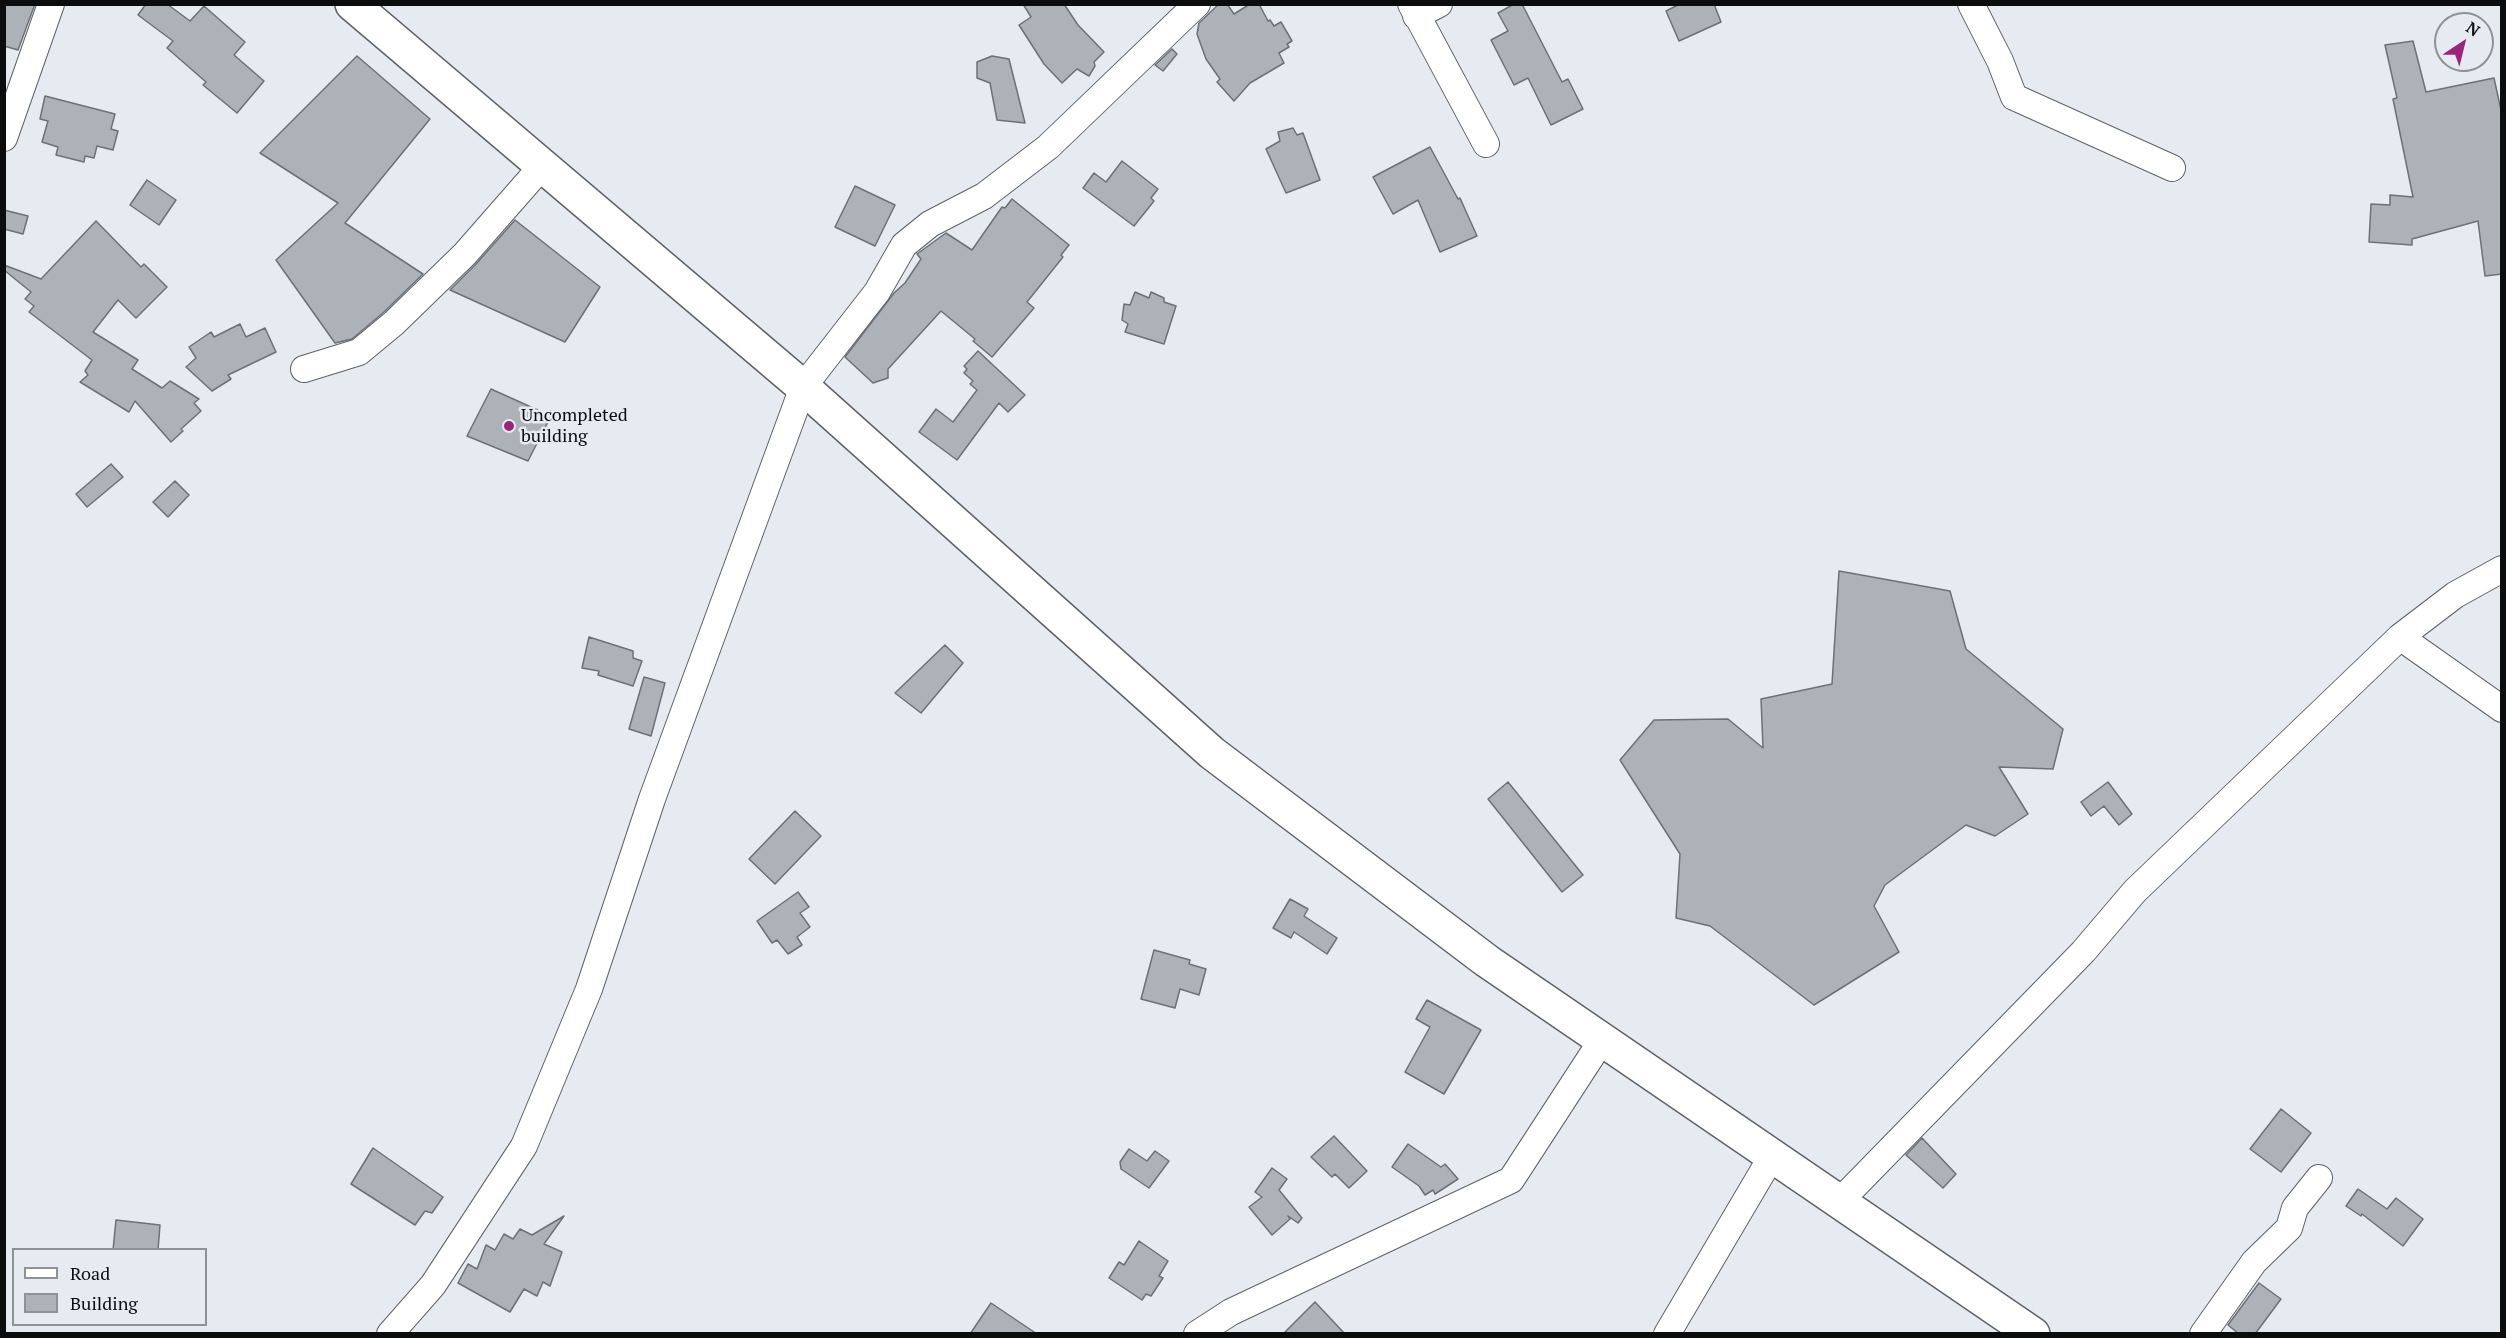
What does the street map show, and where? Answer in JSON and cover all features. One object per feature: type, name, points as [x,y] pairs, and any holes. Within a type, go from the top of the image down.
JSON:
[{"type":"main road","points":[[352,4],[803,387],[1212,753],[1487,961],[2033,1334]]},
{"type":"street","points":[[6,130],[51,4]]},
{"type":"street","points":[[390,1334],[433,1285],[524,1146],[589,989],[652,799],[803,387],[877,292],[904,245],[930,224],[984,196],[1047,147],[1197,4]]},
{"type":"street","points":[[1439,4],[1414,10],[1486,144]]},
{"type":"street","points":[[1971,4],[2000,61],[2014,97],[2172,168]]},
{"type":"street","points":[[304,369],[359,352],[394,323],[465,254],[543,165]]},
{"type":"street","points":[[1840,1201],[2075,960],[2135,891],[2400,638],[2455,595],[2502,569]]},
{"type":"street","points":[[2400,638],[2502,709]]},
{"type":"street","points":[[1197,1334],[1231,1312],[1511,1180],[1602,1040]]},
{"type":"street","points":[[1667,1334],[1772,1156]]},
{"type":"street","points":[[2203,1334],[2254,1262],[2289,1228],[2295,1208],[2319,1178]]},
{"type":"building","points":[[4,4],[35,4],[18,50],[4,46]]},
{"type":"building","points":[[146,4],[167,4],[190,21],[204,6],[245,42],[234,55],[264,81],[237,113],[203,85],[206,82],[167,48],[173,41],[138,15]]},
{"type":"building","points":[[1023,4],[1064,4],[1078,25],[1104,52],[1094,62],[1095,66],[1089,76],[1077,69],[1062,83],[1044,64],[1019,25],[1031,17]]},
{"type":"building","points":[[1219,4],[1227,4],[1234,14],[1250,4],[1259,4],[1268,21],[1270,20],[1274,26],[1281,22],[1292,41],[1287,44],[1289,47],[1279,53],[1284,63],[1250,83],[1234,101],[1217,82],[1220,79],[1206,59],[1197,34],[1199,23]]},
{"type":"building","points":[[1514,4],[1522,4],[1562,82],[1568,79],[1583,109],[1551,125],[1528,78],[1514,85],[1491,40],[1508,31],[1498,13]]},
{"type":"building","points":[[1680,4],[1714,4],[1721,22],[1679,41],[1666,11]]},
{"type":"building","points":[[2413,41],[2426,92],[2494,78],[2502,115],[2502,274],[2485,276],[2478,221],[2412,239],[2412,245],[2369,242],[2371,204],[2390,205],[2390,195],[2413,197],[2393,99],[2397,98],[2385,45]]},
{"type":"building","points":[[1172,49],[1177,54],[1163,71],[1155,65]]},
{"type":"building","points":[[357,56],[430,119],[345,223],[423,274],[352,339],[335,343],[276,260],[338,203],[260,153]]},
{"type":"building","points":[[992,56],[1009,59],[1025,123],[997,120],[990,83],[977,78],[977,62]]},
{"type":"building","points":[[45,96],[115,114],[111,129],[118,131],[113,150],[97,146],[94,158],[85,156],[84,162],[56,155],[58,147],[42,142],[48,121],[40,119]]},
{"type":"building","points":[[1293,128],[1297,135],[1303,133],[1320,180],[1286,193],[1266,149],[1280,141],[1278,132]]},
{"type":"building","points":[[1430,147],[1458,199],[1460,198],[1477,236],[1440,252],[1418,200],[1393,214],[1373,177]]},
{"type":"building","points":[[1122,161],[1158,189],[1151,198],[1154,201],[1134,226],[1083,188],[1094,173],[1106,182]]},
{"type":"building","points":[[147,180],[176,200],[159,225],[130,205]]},
{"type":"building","points":[[855,186],[895,205],[875,246],[835,227]]},
{"type":"building","points":[[1012,199],[1069,245],[1061,255],[1063,257],[1027,302],[1034,308],[992,357],[973,341],[975,339],[941,311],[888,369],[888,378],[873,383],[845,357],[894,293],[905,283],[921,259],[917,254],[946,233],[972,250],[1002,207],[1005,208]]},
{"type":"building","points":[[4,210],[28,216],[23,234],[4,229]]},
{"type":"building","points":[[515,220],[600,287],[565,342],[450,290]]},
{"type":"building","points":[[96,221],[141,267],[144,264],[167,287],[136,318],[118,300],[93,332],[138,360],[132,369],[162,388],[170,381],[199,399],[194,403],[201,411],[181,429],[183,431],[171,442],[135,401],[129,412],[80,382],[88,375],[85,371],[92,360],[29,312],[34,306],[25,299],[31,292],[4,270],[4,265],[41,279]]},
{"type":"building","points":[[1135,292],[1149,298],[1151,292],[1164,298],[1164,302],[1176,306],[1164,344],[1125,332],[1128,324],[1122,320],[1124,304],[1130,305]]},
{"type":"building","points":[[240,324],[246,337],[265,328],[276,352],[228,375],[231,379],[212,391],[186,367],[196,358],[189,347],[211,332],[214,337]]},
{"type":"building","points":[[978,351],[1025,395],[1008,412],[999,403],[957,460],[919,432],[936,409],[953,422],[977,390],[970,384],[973,381],[964,373],[967,369],[964,366]]},
{"type":"building","name":"Uncompleted building","points":[[491,389],[551,416],[528,461],[467,436]]},
{"type":"building","points":[[111,464],[123,477],[87,507],[76,494]]},
{"type":"building","points":[[175,481],[189,495],[168,517],[153,502]]},
{"type":"building","points":[[1839,571],[1950,591],[1966,649],[2063,729],[2053,769],[1999,767],[2028,814],[1995,836],[1966,825],[1885,885],[1874,906],[1899,952],[1814,1005],[1710,926],[1676,918],[1680,854],[1620,760],[1654,720],[1728,719],[1763,748],[1761,699],[1832,684]]},
{"type":"building","points":[[589,637],[633,651],[633,658],[642,661],[633,686],[598,675],[599,671],[582,668]]},
{"type":"building","points":[[945,645],[963,663],[921,713],[895,693]]},
{"type":"building","points":[[644,677],[665,683],[651,736],[629,729]]},
{"type":"building","points":[[1508,782],[1583,875],[1562,892],[1488,799]]},
{"type":"building","points":[[2108,782],[2132,814],[2119,825],[2104,806],[2091,816],[2081,802]]},
{"type":"building","points":[[795,811],[821,836],[775,884],[749,859]]},
{"type":"building","points":[[798,892],[809,907],[800,913],[810,927],[797,937],[802,945],[788,954],[777,940],[772,943],[757,921]]},
{"type":"building","points":[[1290,899],[1308,909],[1304,916],[1337,938],[1327,954],[1294,932],[1291,938],[1273,928]]},
{"type":"building","points":[[1154,950],[1190,960],[1189,964],[1206,969],[1199,995],[1180,989],[1175,1008],[1141,999]]},
{"type":"building","points":[[1427,1000],[1481,1030],[1444,1094],[1405,1072],[1430,1027],[1416,1019]]},
{"type":"building","points":[[2281,1109],[2311,1133],[2281,1172],[2250,1149]]},
{"type":"building","points":[[1334,1136],[1367,1171],[1349,1188],[1335,1174],[1332,1177],[1311,1157]]},
{"type":"building","points":[[1922,1138],[1956,1174],[1943,1188],[1906,1155]]},
{"type":"building","points":[[1408,1144],[1441,1167],[1445,1164],[1458,1179],[1435,1194],[1433,1190],[1425,1195],[1419,1186],[1392,1167]]},
{"type":"building","points":[[373,1148],[443,1197],[432,1213],[425,1211],[415,1225],[351,1184]]},
{"type":"building","points":[[1129,1149],[1147,1161],[1155,1151],[1169,1161],[1149,1188],[1121,1169],[1120,1162]]},
{"type":"building","points":[[1272,1168],[1287,1179],[1279,1190],[1302,1218],[1298,1223],[1288,1216],[1290,1219],[1272,1235],[1249,1207],[1262,1197],[1255,1192]]},
{"type":"building","points":[[2358,1189],[2387,1209],[2396,1198],[2423,1219],[2403,1246],[2362,1214],[2361,1216],[2346,1206]]},
{"type":"building","points":[[564,1216],[544,1244],[562,1252],[550,1286],[543,1282],[537,1296],[524,1289],[510,1312],[458,1283],[468,1264],[477,1269],[486,1245],[495,1250],[504,1234],[513,1239],[520,1229],[532,1235]]},
{"type":"building","points":[[116,1220],[160,1225],[158,1248],[113,1248]]},
{"type":"building","points":[[1139,1241],[1168,1261],[1159,1276],[1163,1278],[1151,1296],[1146,1294],[1142,1300],[1109,1278],[1119,1262],[1124,1265]]},
{"type":"building","points":[[2259,1283],[2281,1299],[2255,1334],[2239,1334],[2228,1325]]},
{"type":"building","points":[[1315,1302],[1345,1334],[1283,1334]]},
{"type":"building","points":[[991,1303],[1037,1334],[970,1334]]},
{"type":"place","name":"Uncompleted building","points":[[509,426]]}]
